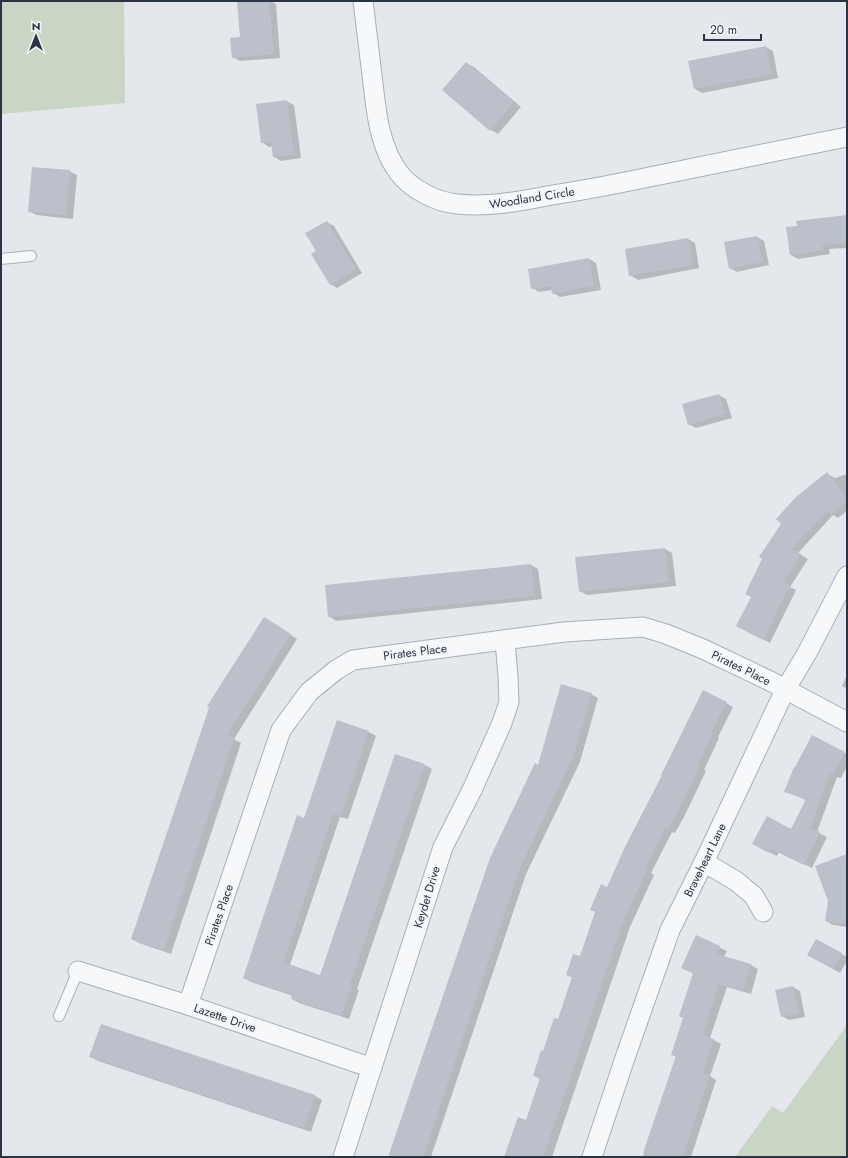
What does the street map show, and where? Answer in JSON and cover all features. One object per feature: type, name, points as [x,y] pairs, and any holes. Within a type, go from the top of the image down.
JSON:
[{"type":"street","name":"Woodland Circle","points":[[363,1],[377,113],[382,138],[390,159],[400,174],[412,185],[430,196],[442,201],[455,204],[482,206],[508,203],[595,188],[847,137]]},
{"type":"street","name":"Braveheart Lane","points":[[592,1157],[670,930],[704,862],[785,690],[807,653],[847,576]]},
{"type":"street","name":"Pirates Place","points":[[188,1006],[281,730],[309,692],[336,670],[353,660],[564,632],[643,627],[666,634],[704,649],[770,681],[847,722]]},
{"type":"street","name":"Keydet Drive","points":[[343,1157],[442,847],[472,790],[502,723],[508,702],[508,677],[505,640]]},
{"type":"street","points":[[704,862],[736,881],[754,896],[763,912]]},
{"type":"street","name":"Lazette Drive","points":[[78,971],[188,1006],[372,1068]]},
{"type":"lane","points":[[1,259],[31,256]]},
{"type":"lane","points":[[59,1016],[78,971]]},
{"type":"green space","points":[[1,1],[124,1],[125,103],[1,114]]},
{"type":"green space","points":[[847,1025],[847,1157],[735,1157],[772,1106],[783,1113]]},
{"type":"building","points":[[269,1],[274,54],[232,58],[230,38],[240,37],[237,2]]},
{"type":"building","points":[[766,46],[772,74],[694,89],[688,61]]},
{"type":"building","points":[[466,62],[514,102],[490,131],[442,90]]},
{"type":"building","points":[[287,100],[294,155],[273,157],[271,142],[261,143],[256,104]]},
{"type":"building","points":[[32,167],[70,170],[66,215],[28,212]]},
{"type":"building","points":[[847,215],[847,243],[822,245],[823,250],[790,255],[786,227],[797,226],[796,221]]},
{"type":"building","points":[[327,221],[356,269],[330,285],[311,254],[316,251],[305,233]]},
{"type":"building","points":[[757,236],[763,262],[729,269],[724,242]]},
{"type":"building","points":[[688,238],[693,265],[629,276],[625,249]]},
{"type":"building","points":[[589,258],[594,286],[552,294],[551,286],[531,289],[528,269]]},
{"type":"building","points":[[719,394],[725,414],[688,425],[682,404]]},
{"type":"building","points":[[827,472],[847,497],[847,501],[831,515],[827,510],[792,549],[801,554],[784,582],[790,585],[763,640],[736,626],[751,597],[745,594],[762,559],[759,557],[781,524],[776,519],[796,497]]},
{"type":"building","points":[[665,548],[669,582],[579,592],[575,557]]},
{"type":"building","points":[[531,564],[535,596],[328,617],[325,585]]},
{"type":"building","points":[[264,617],[291,634],[227,735],[234,738],[164,950],[131,939],[209,708],[207,706]]},
{"type":"building","points":[[561,684],[592,693],[573,757],[519,870],[423,1157],[388,1157],[490,858],[535,763],[538,765]]},
{"type":"building","points":[[703,690],[727,702],[711,732],[713,733],[698,765],[700,766],[668,830],[665,828],[645,869],[647,870],[623,922],[543,1157],[504,1157],[518,1117],[526,1120],[540,1078],[533,1076],[541,1050],[543,1051],[554,1018],[558,1019],[572,977],[566,975],[573,954],[580,956],[595,912],[590,910],[601,884],[607,887],[625,847]]},
{"type":"building","points":[[337,720],[369,731],[341,816],[333,814],[283,962],[320,975],[395,754],[425,764],[350,984],[352,985],[342,1016],[291,999],[292,995],[243,978],[297,815],[304,818]]},
{"type":"building","points":[[812,735],[845,752],[833,775],[830,773],[810,828],[820,832],[804,865],[771,849],[769,853],[752,844],[767,816],[791,829],[806,799],[784,792],[794,767]]},
{"type":"building","points":[[847,854],[847,925],[825,921],[828,901],[815,866]]},
{"type":"building","points":[[696,935],[720,946],[717,954],[751,964],[743,991],[719,984],[703,1035],[714,1039],[703,1073],[710,1075],[683,1157],[656,1157],[643,1153],[676,1056],[671,1055],[683,1018],[679,1016],[693,973],[681,968]]},
{"type":"building","points":[[816,939],[842,953],[833,969],[807,955]]},
{"type":"building","points":[[793,986],[799,1013],[781,1017],[775,990]]},
{"type":"building","points":[[101,1024],[315,1095],[304,1129],[89,1057]]}]
